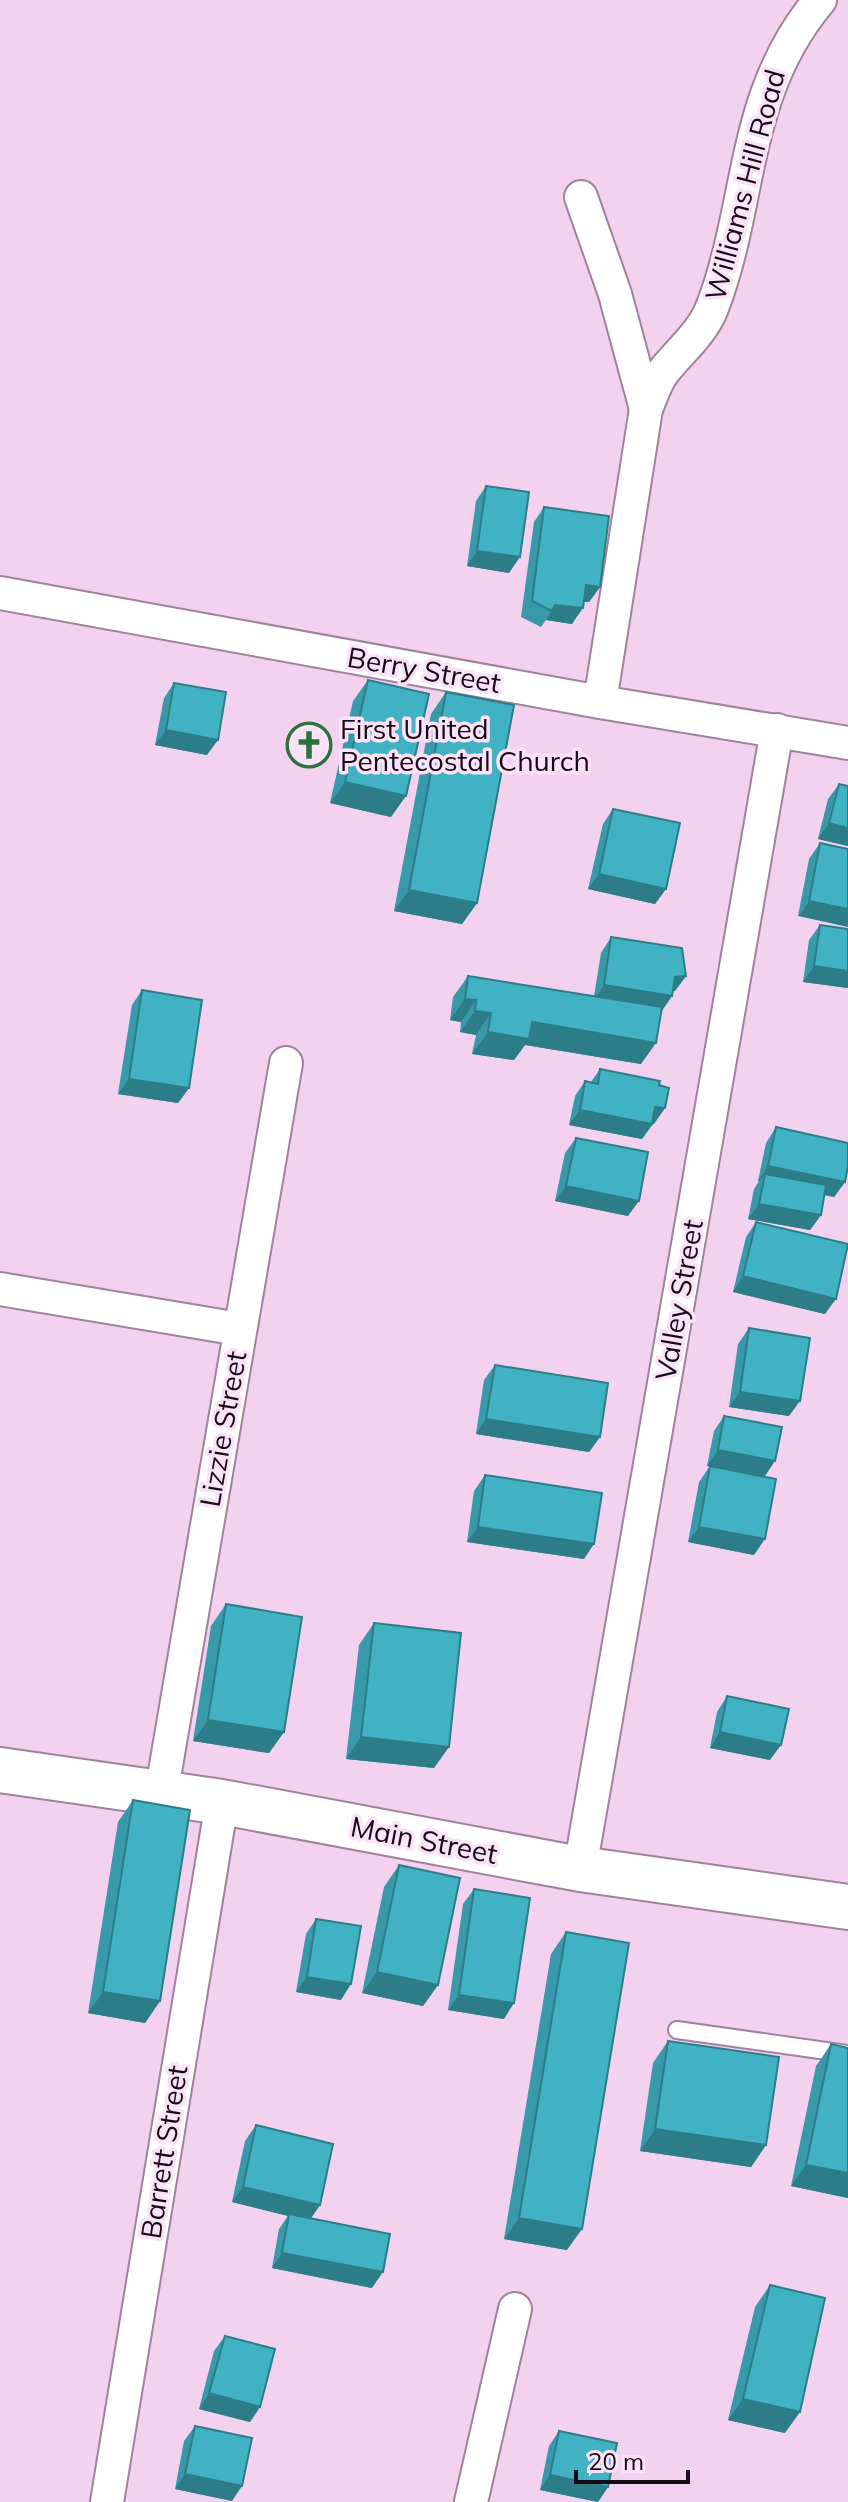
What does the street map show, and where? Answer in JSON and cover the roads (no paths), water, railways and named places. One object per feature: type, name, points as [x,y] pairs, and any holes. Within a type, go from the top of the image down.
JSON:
[{"type":"main road","name":"Main Street","points":[[0,1770],[222,1802],[580,1869],[848,1907]]},
{"type":"street","name":"Williams Hill Road","points":[[600,702],[646,409],[662,373],[692,341],[710,312],[725,270],[761,103],[780,56],[820,0]]},
{"type":"street","name":"Williams Hill Road","points":[[581,197],[615,294],[646,409]]},
{"type":"street","name":"Berry Street","points":[[0,593],[600,702],[848,743]]},
{"type":"street","name":"Valley Street","points":[[580,1869],[777,730]]},
{"type":"street","name":"Lizzie Street","points":[[161,1795],[286,1063]]},
{"type":"street","points":[[0,1289],[239,1329]]},
{"type":"street","name":"Barrett Street","points":[[107,2502],[222,1802]]},
{"type":"street","points":[[471,2502],[515,2309]]},
{"type":"lane","points":[[677,2030],[848,2054]]},
{"type":"place","name":"First United Pentecostal Church","points":[[309,745]]}]
